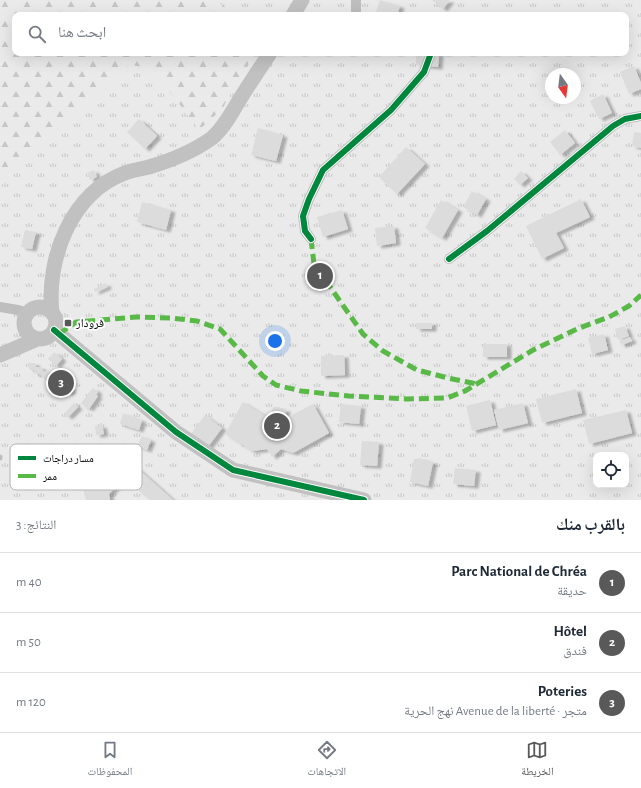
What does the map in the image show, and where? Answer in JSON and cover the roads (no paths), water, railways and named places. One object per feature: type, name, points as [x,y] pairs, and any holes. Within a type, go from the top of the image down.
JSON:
[{"type":"main road","points":[[295,12],[302,0]]},
{"type":"main road","points":[[0,355],[37,339],[47,337],[54,330],[55,321],[50,300],[55,260],[68,227],[78,209],[94,192],[110,180],[126,173],[171,160],[212,138],[227,121],[268,56]]},
{"type":"main road","points":[[37,339],[32,337],[25,329],[24,318],[32,310],[51,284]]},
{"type":"main road","points":[[32,310],[43,308],[52,313]]},
{"type":"main road","points":[[54,330],[176,432],[233,470],[364,500]]},
{"type":"street","points":[[356,0],[356,12]]},
{"type":"street","points":[[311,239],[305,231],[303,216],[309,199],[324,170],[391,110],[424,72],[430,56]]},
{"type":"street","points":[[449,259],[487,231],[613,126],[625,118],[641,116]]},
{"type":"street","points":[[0,306],[18,310],[32,310]]},
{"type":"place","name":"Parc National de Chréa","points":[[320,276]]},
{"type":"place","name":"فرودار","points":[[68,323]]},
{"type":"place","name":"Poteries","points":[[61,383]]},
{"type":"place","name":"Hôtel","points":[[277,426]]}]
